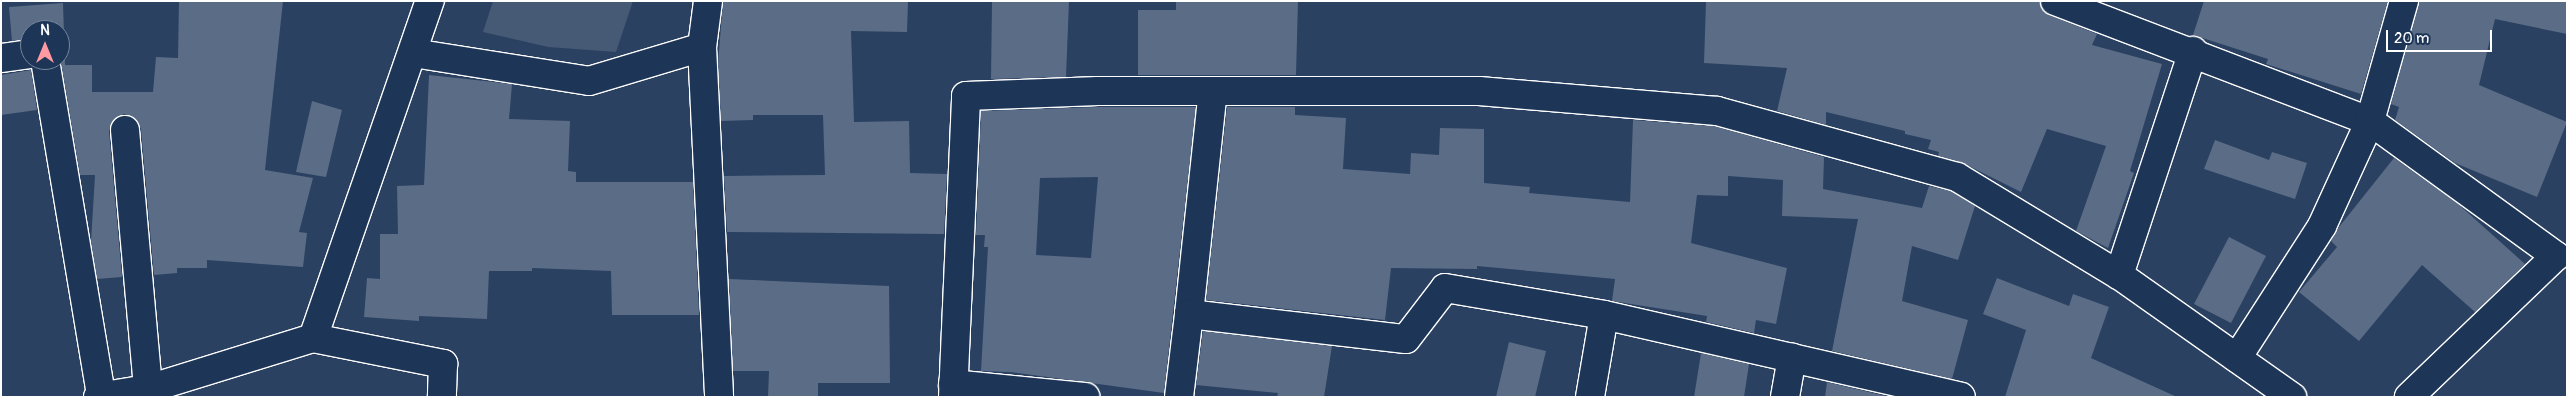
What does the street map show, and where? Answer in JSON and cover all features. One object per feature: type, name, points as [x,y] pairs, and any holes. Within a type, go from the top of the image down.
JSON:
[{"type":"street","points":[[314,338],[430,1]]},
{"type":"street","points":[[708,1],[702,46],[719,397]]},
{"type":"street","points":[[2054,1],[2193,51],[2370,121],[2556,256],[2410,397]]},
{"type":"street","points":[[2237,358],[2322,226],[2370,121],[2404,1]]},
{"type":"street","points":[[413,53],[589,81],[702,46]]},
{"type":"street","points":[[2119,276],[2193,51]]},
{"type":"street","points":[[1,58],[20,55]]},
{"type":"street","points":[[47,70],[100,397],[148,389],[314,338],[443,364],[442,397]]},
{"type":"street","points":[[1180,397],[1213,91]]},
{"type":"street","points":[[1085,397],[953,390],[966,96],[1213,91],[1479,91],[1717,110],[1957,178],[2119,276],[2292,397]]},
{"type":"street","points":[[125,130],[148,389]]},
{"type":"street","points":[[1189,314],[1406,340],[1445,288],[1604,315],[1961,397]]},
{"type":"street","points":[[1590,397],[1604,315]]},
{"type":"street","points":[[1785,397],[1792,358]]},
{"type":"shaded area","points":[[493,1],[633,1],[616,52],[548,47],[483,32]]},
{"type":"building","points":[[179,1],[283,1],[265,170],[313,178],[299,232],[307,233],[303,267],[207,260],[207,268],[177,268],[177,273],[154,275],[141,129],[137,121],[124,114],[116,118],[109,131],[122,277],[97,279],[91,242],[95,175],[80,175],[62,70],[70,70],[70,65],[92,65],[92,92],[153,92],[156,57],[178,58]]},
{"type":"building","points":[[723,1],[908,1],[907,32],[851,31],[854,122],[909,121],[910,173],[947,174],[944,234],[727,232],[724,176],[825,175],[823,115],[753,115],[753,120],[721,121],[718,64]]},
{"type":"building","points":[[992,1],[1069,1],[1066,77],[991,79]]},
{"type":"building","points":[[1176,1],[1298,1],[1296,75],[1138,75],[1138,10],[1176,10]]},
{"type":"building","points":[[1706,1],[2040,1],[2043,10],[2049,15],[2097,34],[2092,45],[2162,64],[2130,171],[2134,173],[2108,248],[2076,231],[2106,146],[2047,129],[2021,192],[1965,164],[1938,156],[1939,152],[1928,149],[1931,140],[1905,134],[1905,131],[1826,112],[1826,125],[1777,111],[1787,68],[1704,63]]},
{"type":"building","points":[[2204,1],[2388,1],[2361,94],[2266,64],[2268,59],[2193,35]]},
{"type":"building","points":[[2419,1],[2567,1],[2567,34],[2495,19],[2479,85],[2567,122],[2537,197],[2455,163],[2395,120],[2399,107],[2391,104]]},
{"type":"building","points":[[63,3],[64,20],[20,20],[20,40],[12,41],[9,7]]},
{"type":"building","points":[[31,70],[37,110],[1,115],[1,75]]},
{"type":"building","points":[[429,75],[512,84],[509,119],[570,121],[568,171],[576,172],[576,182],[693,182],[699,315],[612,315],[611,271],[532,268],[532,271],[489,271],[487,319],[419,316],[419,321],[364,317],[367,278],[380,279],[380,234],[398,234],[397,186],[424,185]]},
{"type":"building","points":[[312,101],[342,110],[326,177],[296,172]]},
{"type":"building","points":[[1098,107],[1196,107],[1164,393],[1010,372],[981,371],[988,247],[984,247],[985,235],[976,235],[981,111]],"holes":[[[1098,177],[1091,258],[1036,255],[1040,178]]]},
{"type":"building","points":[[1227,107],[1295,107],[1295,115],[1346,118],[1343,169],[1410,174],[1411,153],[1439,155],[1440,128],[1484,129],[1484,183],[1530,187],[1529,193],[1630,202],[1633,120],[1714,126],[1824,157],[1823,189],[1922,208],[1929,186],[1951,191],[1975,206],[1958,260],[1912,246],[1902,301],[1968,320],[1952,379],[1832,351],[1858,219],[1782,216],[1783,180],[1728,176],[1728,196],[1697,195],[1691,243],[1787,268],[1776,324],[1756,320],[1754,333],[1706,322],[1707,316],[1612,301],[1615,279],[1477,266],[1477,269],[1391,268],[1385,320],[1206,300]]},
{"type":"building","points":[[2215,140],[2269,160],[2272,152],[2307,163],[2295,199],[2204,169]]},
{"type":"building","points":[[2394,158],[2457,203],[2525,264],[2475,312],[2422,265],[2359,341],[2299,292],[2337,247],[2331,241],[2339,227]]},
{"type":"building","points":[[2229,237],[2266,256],[2231,323],[2194,304]]},
{"type":"building","points":[[1997,278],[2069,306],[2073,294],[2109,307],[2091,358],[2177,397],[2005,397],[2026,330],[1983,314]]},
{"type":"building","points":[[729,279],[889,286],[890,383],[818,383],[818,397],[768,397],[769,371],[733,371]]},
{"type":"building","points":[[1203,331],[1332,346],[1324,397],[1277,397],[1278,393],[1196,385]]},
{"type":"building","points":[[1509,342],[1546,351],[1535,397],[1496,397]]},
{"type":"building","points":[[1701,353],[1749,364],[1744,397],[1694,397]]},
{"type":"building","points":[[1827,382],[1890,397],[1825,397]]}]
